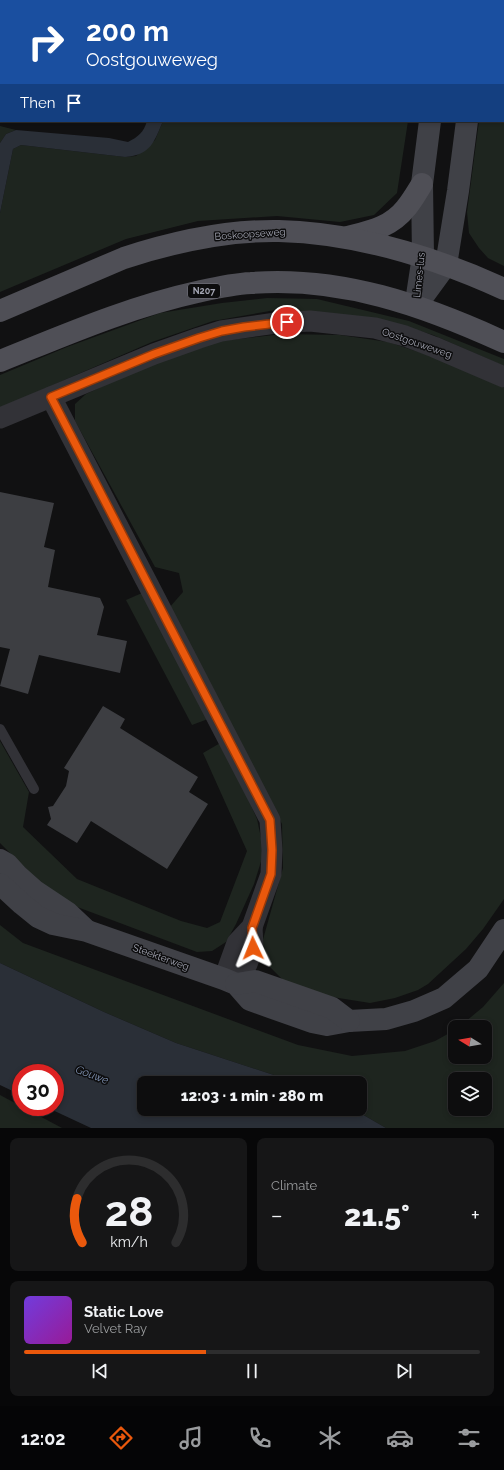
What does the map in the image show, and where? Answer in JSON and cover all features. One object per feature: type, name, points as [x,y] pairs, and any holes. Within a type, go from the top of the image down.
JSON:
[{"type":"main road","name":"Limes-lus","points":[[416,306],[423,256],[422,184],[430,122]]},
{"type":"main road","name":"Limes-lus","points":[[416,306],[446,265],[467,122]]},
{"type":"main road","points":[[346,237],[374,231],[394,221],[407,207],[422,184]]},
{"type":"main road","name":"Boskoopseweg","points":[[0,311],[124,258],[156,248],[200,238],[238,233],[279,231],[346,237],[423,256],[504,289]]},
{"type":"main road","name":"N207","points":[[0,361],[156,302],[230,285],[272,282],[315,284],[372,293],[416,306],[504,342]]},
{"type":"main road","name":"Steekterweg","points":[[0,860],[7,864],[35,891],[68,913],[87,931]]},
{"type":"main road","name":"Steekterweg","points":[[0,884],[22,904],[43,919],[53,924],[87,931],[230,982]]},
{"type":"main road","points":[[230,982],[255,980],[332,1008],[349,1020],[386,1019],[414,1012],[444,998],[478,969],[504,930]]},
{"type":"street","name":"Oostgouweweg","points":[[0,418],[154,354],[199,338],[222,331],[244,327],[290,322],[310,322],[375,328],[405,336],[434,347],[504,377]]},
{"type":"street","points":[[51,397],[270,820],[272,850],[271,874],[252,928],[237,944],[230,982]]},
{"type":"lane","points":[[0,729],[34,789]]},
{"type":"shaded area","points":[[163,122],[408,122],[397,193],[374,215],[340,222],[277,216],[198,221],[126,239],[0,292],[0,213],[13,149],[21,145],[125,157],[136,156],[155,140]]},
{"type":"shaded area","points":[[479,122],[504,122],[504,266],[488,258],[479,248],[469,233],[467,212]]},
{"type":"shaded area","points":[[0,126],[16,130],[6,134],[0,143]]},
{"type":"shaded area","points":[[267,298],[317,299],[409,321],[504,359],[504,366],[433,335],[397,324],[281,309],[213,321],[152,342],[0,408],[0,375],[67,347],[160,313],[222,303]]},
{"type":"shaded area","points":[[282,334],[340,335],[388,342],[440,359],[504,388],[504,899],[483,929],[466,949],[428,984],[418,990],[395,998],[370,1003],[326,996],[287,984],[266,963],[262,943],[283,868],[282,824],[169,608],[183,592],[179,573],[155,567],[75,421],[75,404],[86,394],[148,365],[220,341]]},
{"type":"shaded area","points":[[142,593],[208,719],[192,725],[126,600]]},
{"type":"shaded area","points":[[0,741],[29,792],[23,827],[77,879],[181,921],[207,928],[220,922],[247,851],[203,753],[222,742],[257,819],[264,852],[254,884],[226,942],[212,951],[197,952],[64,902],[38,881],[0,843]]},
{"type":"shaded area","points":[[0,925],[23,943],[298,1045],[352,1056],[405,1051],[435,1041],[448,1034],[448,1064],[492,1064],[492,1020],[467,1020],[483,1007],[504,983],[504,1128],[386,1128],[365,1116],[367,1116],[367,1076],[277,1076],[176,1043],[104,1012],[0,963]]},
{"type":"shaded area","points":[[0,1095],[12,1101],[12,1116],[39,1116],[62,1128],[0,1128]]},
{"type":"water","points":[[147,122],[163,122],[154,141],[150,146],[146,150],[134,156],[125,157],[21,145],[13,149],[0,213],[0,143],[6,134],[16,130],[109,138],[128,142],[140,134]]},
{"type":"water","name":"Gouwe","points":[[0,963],[104,1012],[176,1043],[277,1076],[137,1076],[137,1116],[365,1116],[386,1128],[91,1128],[64,1115],[64,1064],[12,1064],[12,1091],[0,1085]]},
{"type":"building","points":[[0,492],[54,503],[44,547],[55,550],[48,587],[100,598],[104,607],[97,635],[127,641],[120,673],[39,655],[28,694],[0,686],[10,649],[0,647]]},
{"type":"building","points":[[103,706],[125,719],[120,728],[198,777],[189,792],[208,804],[167,869],[91,821],[77,843],[47,825],[51,819],[48,807],[53,806],[66,786],[69,771],[64,768]]},
{"type":"route","points":[[253,948],[252,928],[271,874],[272,850],[270,820],[51,397],[154,354],[199,338],[222,331],[287,322]]}]
